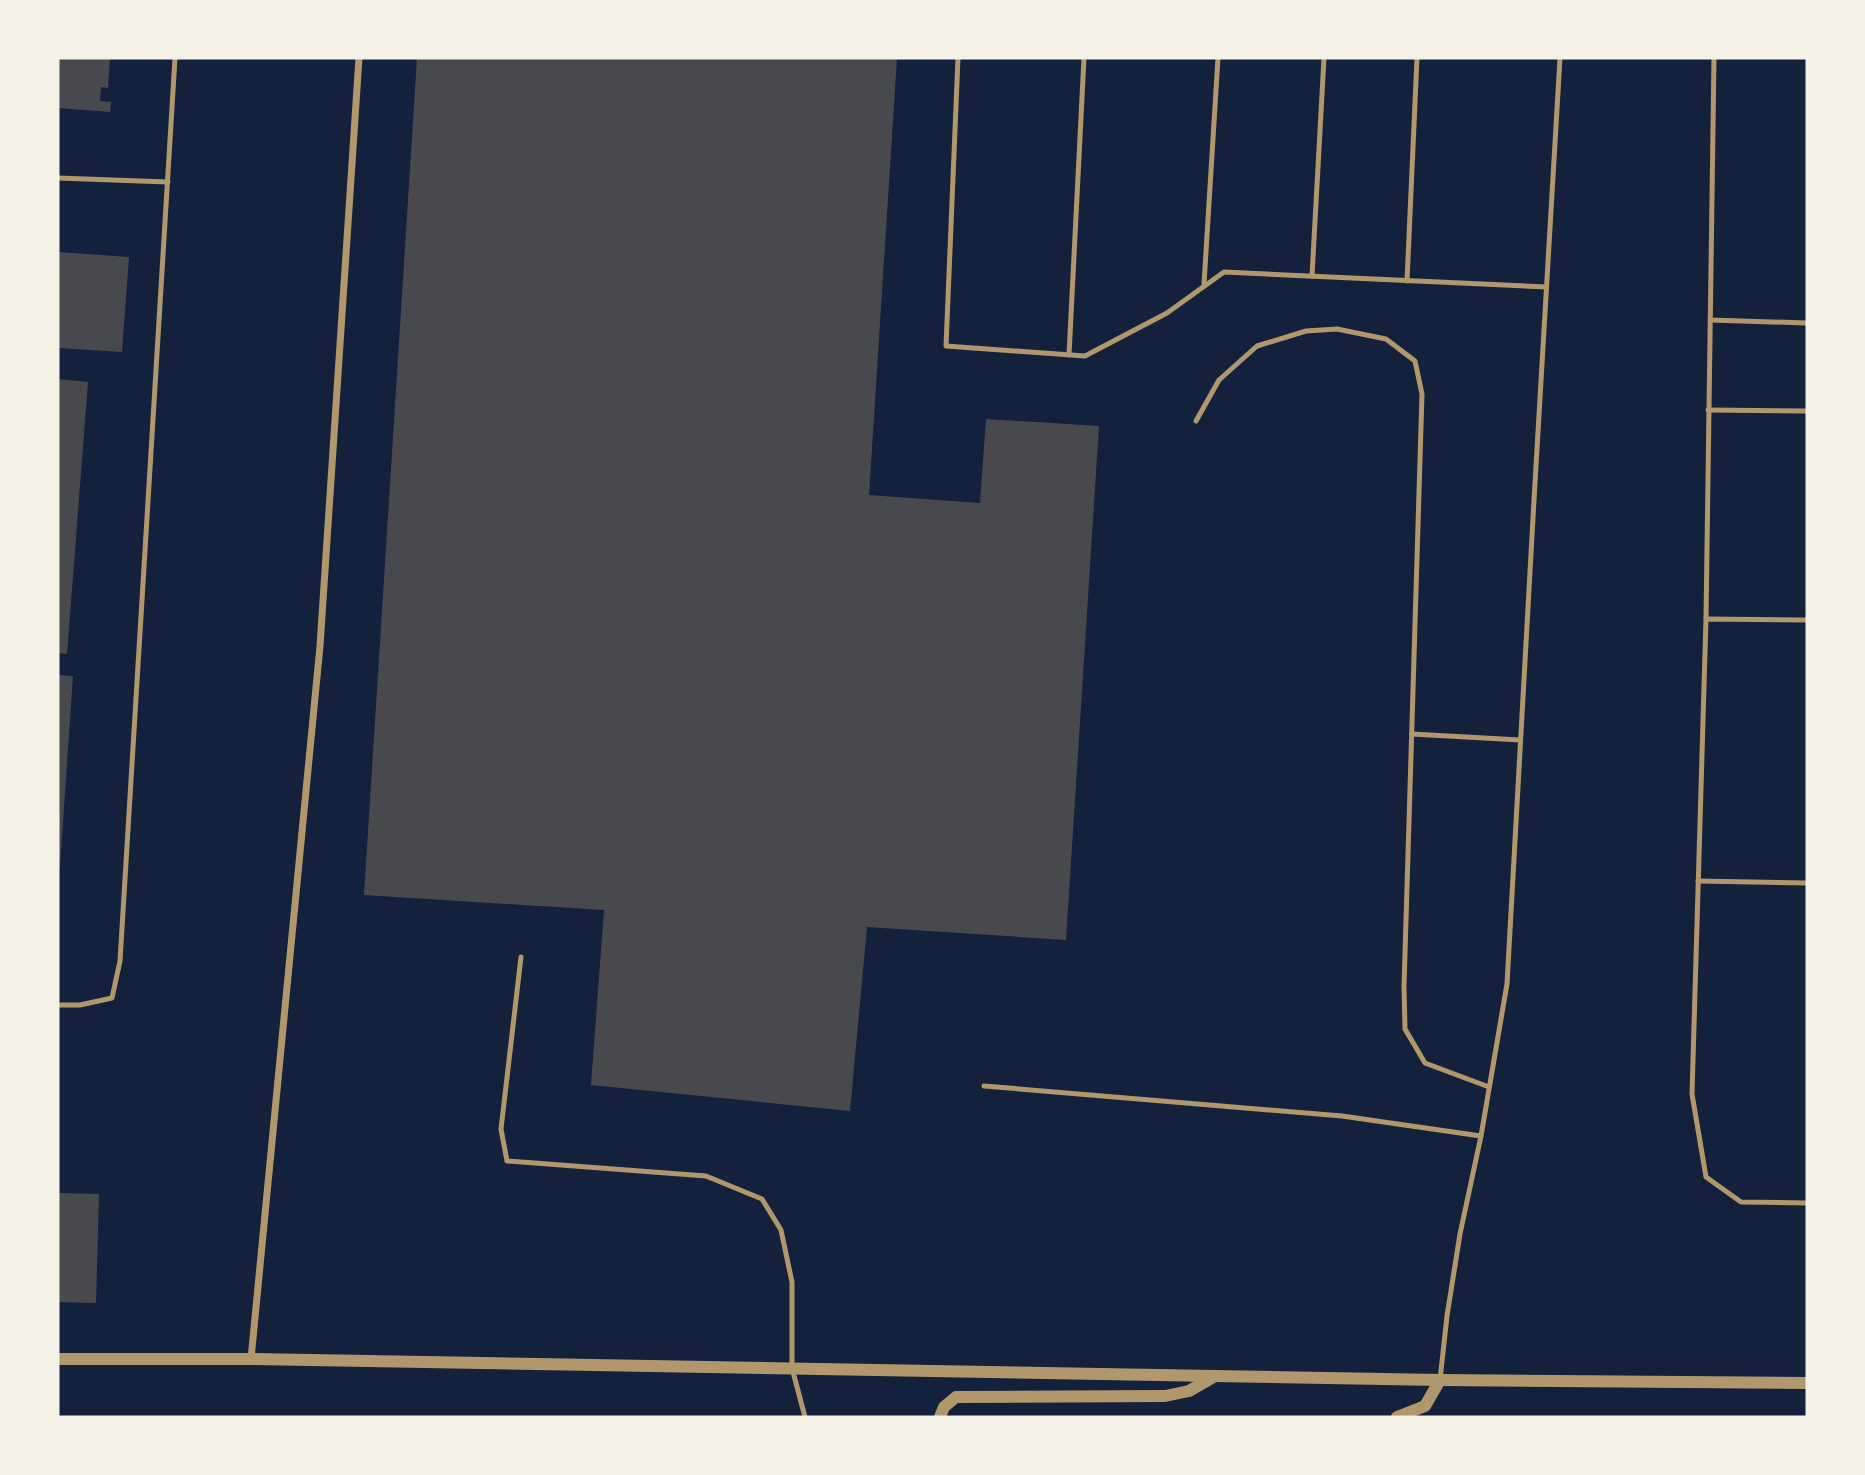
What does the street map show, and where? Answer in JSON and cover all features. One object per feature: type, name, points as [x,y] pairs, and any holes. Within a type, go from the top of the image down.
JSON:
[{"type":"street","points":[[251,1359],[320,646],[359,58]]},
{"type":"street","points":[[58,1359],[251,1359],[1440,1380],[1807,1382]]},
{"type":"street","points":[[940,1417],[948,1401],[956,1397],[1165,1396],[1189,1391],[1215,1376]]},
{"type":"street","points":[[1397,1417],[1425,1406],[1440,1380]]},
{"type":"lane","points":[[58,1005],[80,1005],[112,998],[120,961],[175,58]]},
{"type":"lane","points":[[958,58],[946,346],[1085,356],[1167,313],[1224,272],[1546,287]]},
{"type":"lane","points":[[1069,355],[1084,58]]},
{"type":"lane","points":[[1204,284],[1218,58]]},
{"type":"lane","points":[[1312,276],[1324,58]]},
{"type":"lane","points":[[1407,281],[1417,58]]},
{"type":"lane","points":[[1440,1380],[1460,1234],[1481,1136],[1507,984],[1560,58]]},
{"type":"lane","points":[[1714,58],[1706,619],[1692,1094],[1706,1177],[1741,1202],[1807,1203]]},
{"type":"lane","points":[[58,178],[168,182]]},
{"type":"lane","points":[[1710,320],[1807,323]]},
{"type":"lane","points":[[1196,421],[1219,380],[1257,346],[1307,331],[1337,328],[1386,339],[1415,360],[1422,394],[1404,986],[1405,1029],[1425,1063],[1489,1087]]},
{"type":"lane","points":[[1708,410],[1807,411]]},
{"type":"lane","points":[[1706,619],[1807,620]]},
{"type":"lane","points":[[1412,734],[1520,740]]},
{"type":"lane","points":[[1698,881],[1807,883]]},
{"type":"lane","points":[[521,957],[501,1129],[507,1161],[706,1176],[762,1199],[780,1230],[793,1282],[792,1368],[804,1417]]},
{"type":"lane","points":[[984,1086],[1342,1116],[1481,1136]]},
{"type":"building","points":[[58,58],[110,58],[108,88],[101,87],[100,101],[111,102],[110,112],[58,108]]},
{"type":"building","points":[[417,58],[897,58],[869,495],[980,503],[986,419],[1099,426],[1066,940],[867,927],[850,1111],[591,1085],[604,910],[364,895]]},
{"type":"building","points":[[58,252],[129,257],[122,352],[58,348]]},
{"type":"building","points":[[58,379],[88,382],[67,654],[58,653]]},
{"type":"building","points":[[58,675],[73,676],[60,866],[58,866]]},
{"type":"building","points":[[58,1193],[99,1194],[96,1303],[58,1302]]}]
